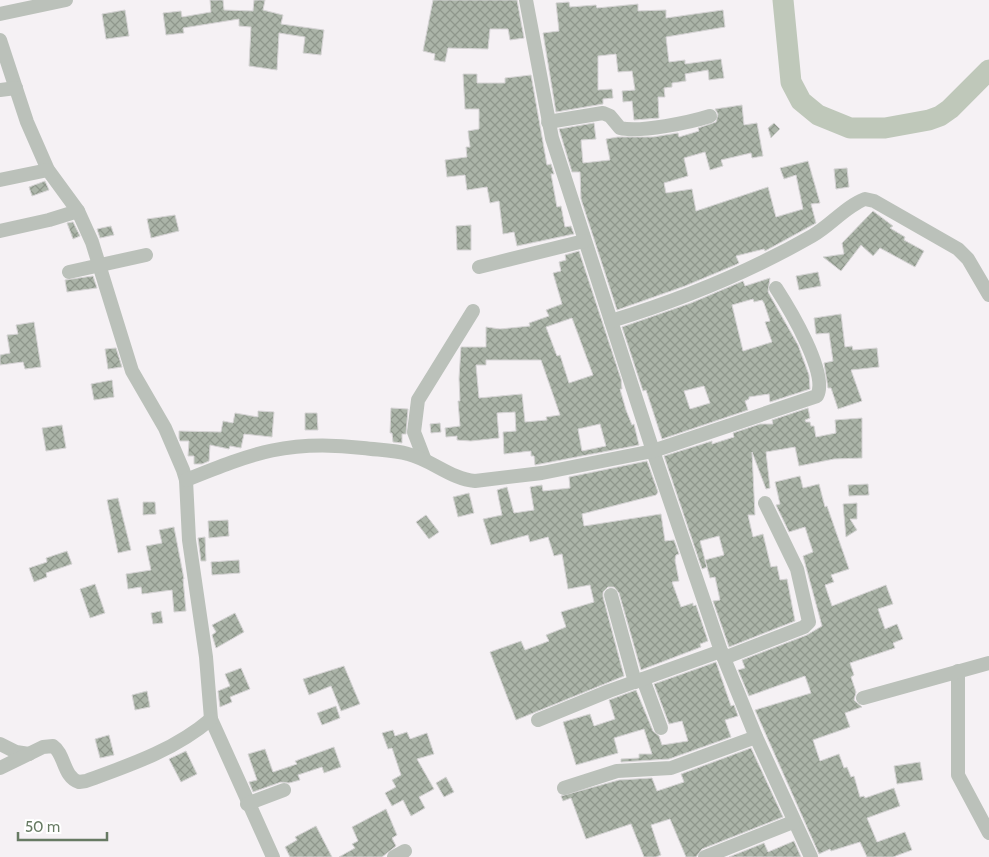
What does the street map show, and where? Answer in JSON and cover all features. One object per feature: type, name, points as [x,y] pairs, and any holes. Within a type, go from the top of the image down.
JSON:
[{"type":"street","points":[[0,14],[66,0]]},
{"type":"street","points":[[526,0],[548,122],[584,242],[653,451],[722,654],[793,822],[811,857]]},
{"type":"street","points":[[0,40],[27,122],[48,170],[78,211],[100,264],[132,371],[166,428],[186,480],[189,540],[206,657],[210,719],[247,804],[273,857]]},
{"type":"street","points":[[0,90],[16,88]]},
{"type":"street","points":[[548,122],[579,115],[605,113],[620,128],[631,129],[692,122],[710,116]]},
{"type":"street","points":[[0,180],[48,170]]},
{"type":"street","points":[[611,321],[656,307],[739,273],[813,236],[865,199],[874,201],[958,249],[968,260],[989,295]]},
{"type":"street","points":[[0,231],[49,220],[78,211]]},
{"type":"street","points":[[479,267],[584,242]]},
{"type":"street","points":[[69,272],[146,255]]},
{"type":"street","points":[[186,480],[266,450],[302,444],[336,445],[402,453],[424,458],[464,480],[475,481],[542,473],[653,451],[817,396],[819,386],[808,347],[801,329],[776,288]]},
{"type":"street","points":[[424,458],[414,432],[418,400],[473,311]]},
{"type":"street","points":[[538,720],[639,680],[804,627],[809,622],[798,569],[765,503]]},
{"type":"street","points":[[611,596],[639,680],[661,728]]},
{"type":"street","points":[[863,698],[989,663]]},
{"type":"street","points":[[958,671],[958,776],[989,833]]},
{"type":"street","points":[[0,768],[48,745],[57,749],[70,776],[79,782],[153,756],[199,729],[210,719]]},
{"type":"street","points":[[564,788],[617,771],[671,768],[756,736]]},
{"type":"street","points":[[0,744],[16,752],[29,754]]},
{"type":"street","points":[[247,804],[284,790]]},
{"type":"street","points":[[705,857],[793,822]]},
{"type":"building","points":[[210,0],[223,0],[224,10],[253,11],[254,0],[265,0],[263,10],[283,15],[281,24],[324,30],[321,55],[303,53],[305,37],[279,33],[277,70],[249,66],[251,27],[239,26],[239,19],[183,28],[184,33],[166,35],[163,13],[181,11],[182,17],[211,12]]},
{"type":"building","points":[[433,0],[517,0],[524,38],[510,40],[508,29],[490,29],[488,49],[448,48],[445,62],[434,60],[435,54],[423,51]]},
{"type":"building","points":[[569,2],[570,7],[596,5],[597,8],[638,4],[638,11],[666,10],[666,18],[723,10],[725,27],[666,37],[669,62],[685,60],[685,64],[721,59],[724,78],[709,80],[708,70],[685,74],[686,81],[672,83],[672,87],[664,88],[665,97],[658,97],[659,118],[634,120],[632,101],[623,102],[622,91],[635,90],[632,71],[618,72],[616,54],[598,56],[598,90],[612,89],[613,98],[603,99],[603,104],[556,112],[543,33],[559,31],[556,3]]},
{"type":"building","points":[[125,10],[129,36],[106,39],[102,14]]},
{"type":"building","points":[[463,74],[477,74],[477,83],[505,83],[505,78],[531,75],[547,165],[551,164],[554,174],[551,174],[557,207],[561,206],[565,227],[571,226],[574,234],[517,246],[514,232],[503,234],[499,201],[490,203],[487,187],[467,190],[465,175],[447,177],[445,160],[467,157],[466,147],[470,147],[468,131],[479,129],[479,109],[465,109]]},
{"type":"building","points":[[742,105],[744,125],[757,123],[763,156],[752,158],[751,153],[721,160],[723,166],[710,170],[705,152],[684,158],[688,176],[664,183],[666,193],[692,189],[696,211],[768,187],[776,217],[803,209],[796,175],[784,179],[780,168],[808,161],[820,203],[811,204],[816,223],[765,251],[764,249],[736,256],[739,263],[735,265],[685,286],[617,310],[581,199],[580,172],[572,172],[559,129],[594,123],[596,139],[581,140],[583,163],[610,160],[606,139],[653,137],[678,133],[679,137],[699,131],[698,128],[716,122],[718,114],[715,109]]},
{"type":"building","points":[[774,123],[780,129],[771,138],[768,128]]},
{"type":"building","points":[[847,168],[849,187],[836,189],[834,169]]},
{"type":"building","points":[[45,181],[49,190],[32,196],[29,187]]},
{"type":"building","points":[[873,211],[893,226],[890,228],[905,237],[904,240],[924,251],[915,267],[880,248],[873,256],[861,245],[841,271],[823,257],[844,254],[842,243]]},
{"type":"building","points":[[175,215],[179,231],[151,238],[147,219]]},
{"type":"building","points":[[73,222],[80,236],[73,239],[67,223]]},
{"type":"building","points":[[471,225],[471,250],[457,250],[456,226]]},
{"type":"building","points":[[111,226],[114,235],[100,238],[97,229]]},
{"type":"building","points":[[579,251],[621,379],[622,389],[620,389],[632,425],[634,424],[639,445],[535,465],[534,456],[531,456],[531,451],[504,454],[503,432],[516,431],[515,412],[497,413],[499,438],[471,441],[457,440],[457,436],[446,437],[445,428],[460,426],[458,401],[460,401],[461,347],[486,347],[486,327],[500,329],[530,326],[529,323],[549,316],[546,310],[562,304],[553,273],[561,271],[559,262],[566,260],[565,255]],"holes":[[[572,318],[593,375],[569,383],[560,355],[557,356],[546,327]],[[486,360],[541,360],[560,415],[546,417],[547,420],[525,422],[522,394],[479,398],[476,365],[486,365]],[[600,424],[606,446],[582,451],[578,429]]]},
{"type":"building","points":[[818,272],[821,286],[799,290],[796,276]]},
{"type":"building","points":[[93,276],[97,288],[67,292],[65,280]]},
{"type":"building","points":[[770,278],[768,292],[798,345],[809,375],[810,389],[770,402],[769,394],[749,397],[745,401],[748,410],[662,439],[646,390],[643,391],[622,327],[691,303],[743,281],[745,286]],"holes":[[[753,299],[754,302],[762,300],[764,303],[770,321],[765,322],[772,342],[743,351],[732,305]],[[704,386],[710,403],[690,409],[684,391]]]},
{"type":"building","points":[[841,314],[845,347],[852,346],[853,350],[877,348],[879,367],[851,370],[862,401],[838,409],[831,388],[828,388],[824,363],[833,361],[829,333],[816,334],[814,318]]},
{"type":"building","points":[[34,322],[41,367],[25,369],[23,362],[0,365],[0,355],[10,353],[7,335],[18,334],[16,325]]},
{"type":"building","points":[[116,348],[122,367],[108,369],[105,349]]},
{"type":"building","points":[[112,380],[114,397],[94,400],[91,384]]},
{"type":"building","points":[[391,408],[408,409],[406,434],[402,434],[402,443],[393,442],[392,433],[390,433]]},
{"type":"building","points":[[808,408],[810,418],[805,420],[810,422],[811,426],[814,426],[816,437],[836,433],[835,420],[862,418],[862,458],[834,459],[799,466],[795,447],[766,452],[770,488],[766,489],[752,452],[755,515],[748,515],[753,537],[763,534],[771,567],[777,566],[780,580],[787,579],[795,621],[729,647],[713,601],[720,600],[715,577],[710,578],[707,567],[702,569],[664,456],[712,441],[712,444],[734,437],[733,433],[760,424],[773,424],[772,420]],"holes":[[[719,536],[724,555],[705,560],[700,541]]]},
{"type":"building","points":[[258,411],[274,412],[272,437],[244,434],[241,448],[230,446],[229,449],[210,445],[209,461],[202,464],[194,464],[194,456],[188,456],[189,441],[180,441],[179,431],[221,432],[223,421],[233,423],[235,413],[258,417]]},
{"type":"building","points":[[305,413],[317,413],[318,430],[305,430]]},
{"type":"building","points":[[440,423],[441,432],[431,433],[430,424]]},
{"type":"building","points":[[62,425],[66,448],[46,451],[42,428]]},
{"type":"building","points":[[647,461],[658,492],[656,495],[582,514],[584,526],[661,514],[665,541],[674,540],[679,554],[676,555],[675,560],[679,581],[672,582],[681,607],[693,603],[693,606],[696,605],[708,641],[700,644],[701,647],[641,670],[619,593],[614,587],[608,587],[603,592],[603,597],[624,676],[516,720],[490,652],[521,641],[525,650],[549,641],[546,635],[566,627],[561,612],[594,602],[590,585],[568,589],[562,554],[554,556],[548,537],[530,542],[528,535],[491,545],[483,519],[502,515],[497,490],[507,487],[514,513],[534,510],[530,487],[542,485],[543,491],[570,488],[569,477]]},
{"type":"building","points":[[800,476],[803,488],[819,484],[825,507],[827,506],[849,569],[831,575],[834,582],[825,585],[832,606],[886,585],[893,604],[878,609],[885,629],[897,624],[903,639],[893,643],[895,648],[850,663],[854,675],[851,677],[856,692],[854,700],[862,707],[845,713],[850,727],[813,740],[820,761],[839,754],[844,768],[847,767],[851,777],[854,776],[860,797],[864,796],[865,798],[894,788],[900,806],[867,818],[877,842],[905,832],[912,850],[893,857],[867,857],[860,842],[831,851],[830,849],[819,854],[755,710],[811,693],[805,676],[749,696],[738,670],[745,668],[742,660],[807,635],[822,626],[803,556],[813,552],[805,527],[789,532],[776,505],[780,504],[775,482]]},
{"type":"building","points":[[868,484],[869,495],[849,496],[848,485]]},
{"type":"building","points":[[469,493],[474,513],[458,517],[453,497]]},
{"type":"building","points":[[118,498],[131,550],[118,553],[107,500]]},
{"type":"building","points":[[143,502],[155,502],[156,514],[143,515]]},
{"type":"building","points":[[857,503],[857,519],[850,519],[857,530],[846,537],[843,504]]},
{"type":"building","points":[[426,515],[439,532],[429,539],[416,522]]},
{"type":"building","points":[[228,520],[229,536],[209,538],[208,521]]},
{"type":"building","points":[[174,527],[184,579],[186,611],[174,612],[172,590],[142,594],[141,587],[128,589],[126,574],[151,570],[146,546],[162,543],[159,530]]},
{"type":"building","points":[[205,537],[206,561],[201,561],[198,538]]},
{"type":"building","points":[[67,551],[72,564],[46,573],[47,577],[34,582],[29,568],[47,562],[46,558]]},
{"type":"building","points":[[239,560],[240,573],[212,575],[211,562]]},
{"type":"building","points":[[95,584],[105,613],[90,618],[80,589]]},
{"type":"building","points":[[161,611],[163,623],[153,624],[151,613]]},
{"type":"building","points":[[235,613],[244,632],[216,648],[212,635],[216,632],[212,625]]},
{"type":"building","points":[[716,662],[731,706],[734,705],[738,716],[725,720],[731,737],[669,759],[621,762],[621,759],[639,758],[639,754],[652,754],[644,729],[614,738],[618,753],[576,765],[563,722],[590,714],[594,726],[615,719],[609,700],[636,690],[653,731],[659,736],[662,745],[688,741],[682,721],[669,724],[654,684]]},
{"type":"building","points":[[344,666],[360,704],[341,711],[331,686],[309,695],[303,679]]},
{"type":"building","points":[[241,668],[250,689],[230,697],[232,702],[220,707],[218,691],[230,686],[225,674]]},
{"type":"building","points":[[147,691],[150,707],[135,710],[132,695]]},
{"type":"building","points":[[336,706],[340,718],[322,725],[317,713]]},
{"type":"building","points":[[393,730],[395,736],[407,732],[410,739],[427,733],[434,754],[417,759],[434,789],[419,797],[425,808],[411,816],[403,800],[392,806],[385,793],[396,787],[392,780],[401,775],[392,748],[388,749],[382,733]]},
{"type":"building","points":[[109,735],[114,755],[100,758],[95,739]]},
{"type":"building","points":[[334,747],[341,767],[324,773],[322,767],[298,775],[300,780],[289,783],[281,782],[253,792],[249,782],[257,780],[248,754],[265,749],[273,772],[297,764],[295,761]]},
{"type":"building","points":[[751,748],[783,817],[702,849],[696,857],[686,857],[670,819],[651,825],[661,855],[656,857],[644,857],[631,824],[586,839],[571,798],[563,801],[561,796],[619,780],[652,778],[657,791],[684,782],[681,774]]},
{"type":"building","points":[[186,751],[197,774],[181,782],[169,759]]},
{"type":"building","points":[[920,762],[923,780],[897,784],[894,766]]},
{"type":"building","points":[[446,777],[454,792],[444,797],[436,783]]},
{"type":"building","points":[[386,809],[397,835],[392,838],[396,846],[382,857],[339,857],[355,848],[352,844],[358,841],[352,827]]},
{"type":"building","points":[[316,826],[332,857],[290,857],[285,847],[297,840],[295,837]]},
{"type":"building","points":[[794,841],[801,857],[729,857],[764,843],[768,852]]},
{"type":"waterway","points":[[783,0],[791,82],[801,101],[818,115],[850,128],[885,128],[929,120],[940,116],[950,109],[989,70]]}]
